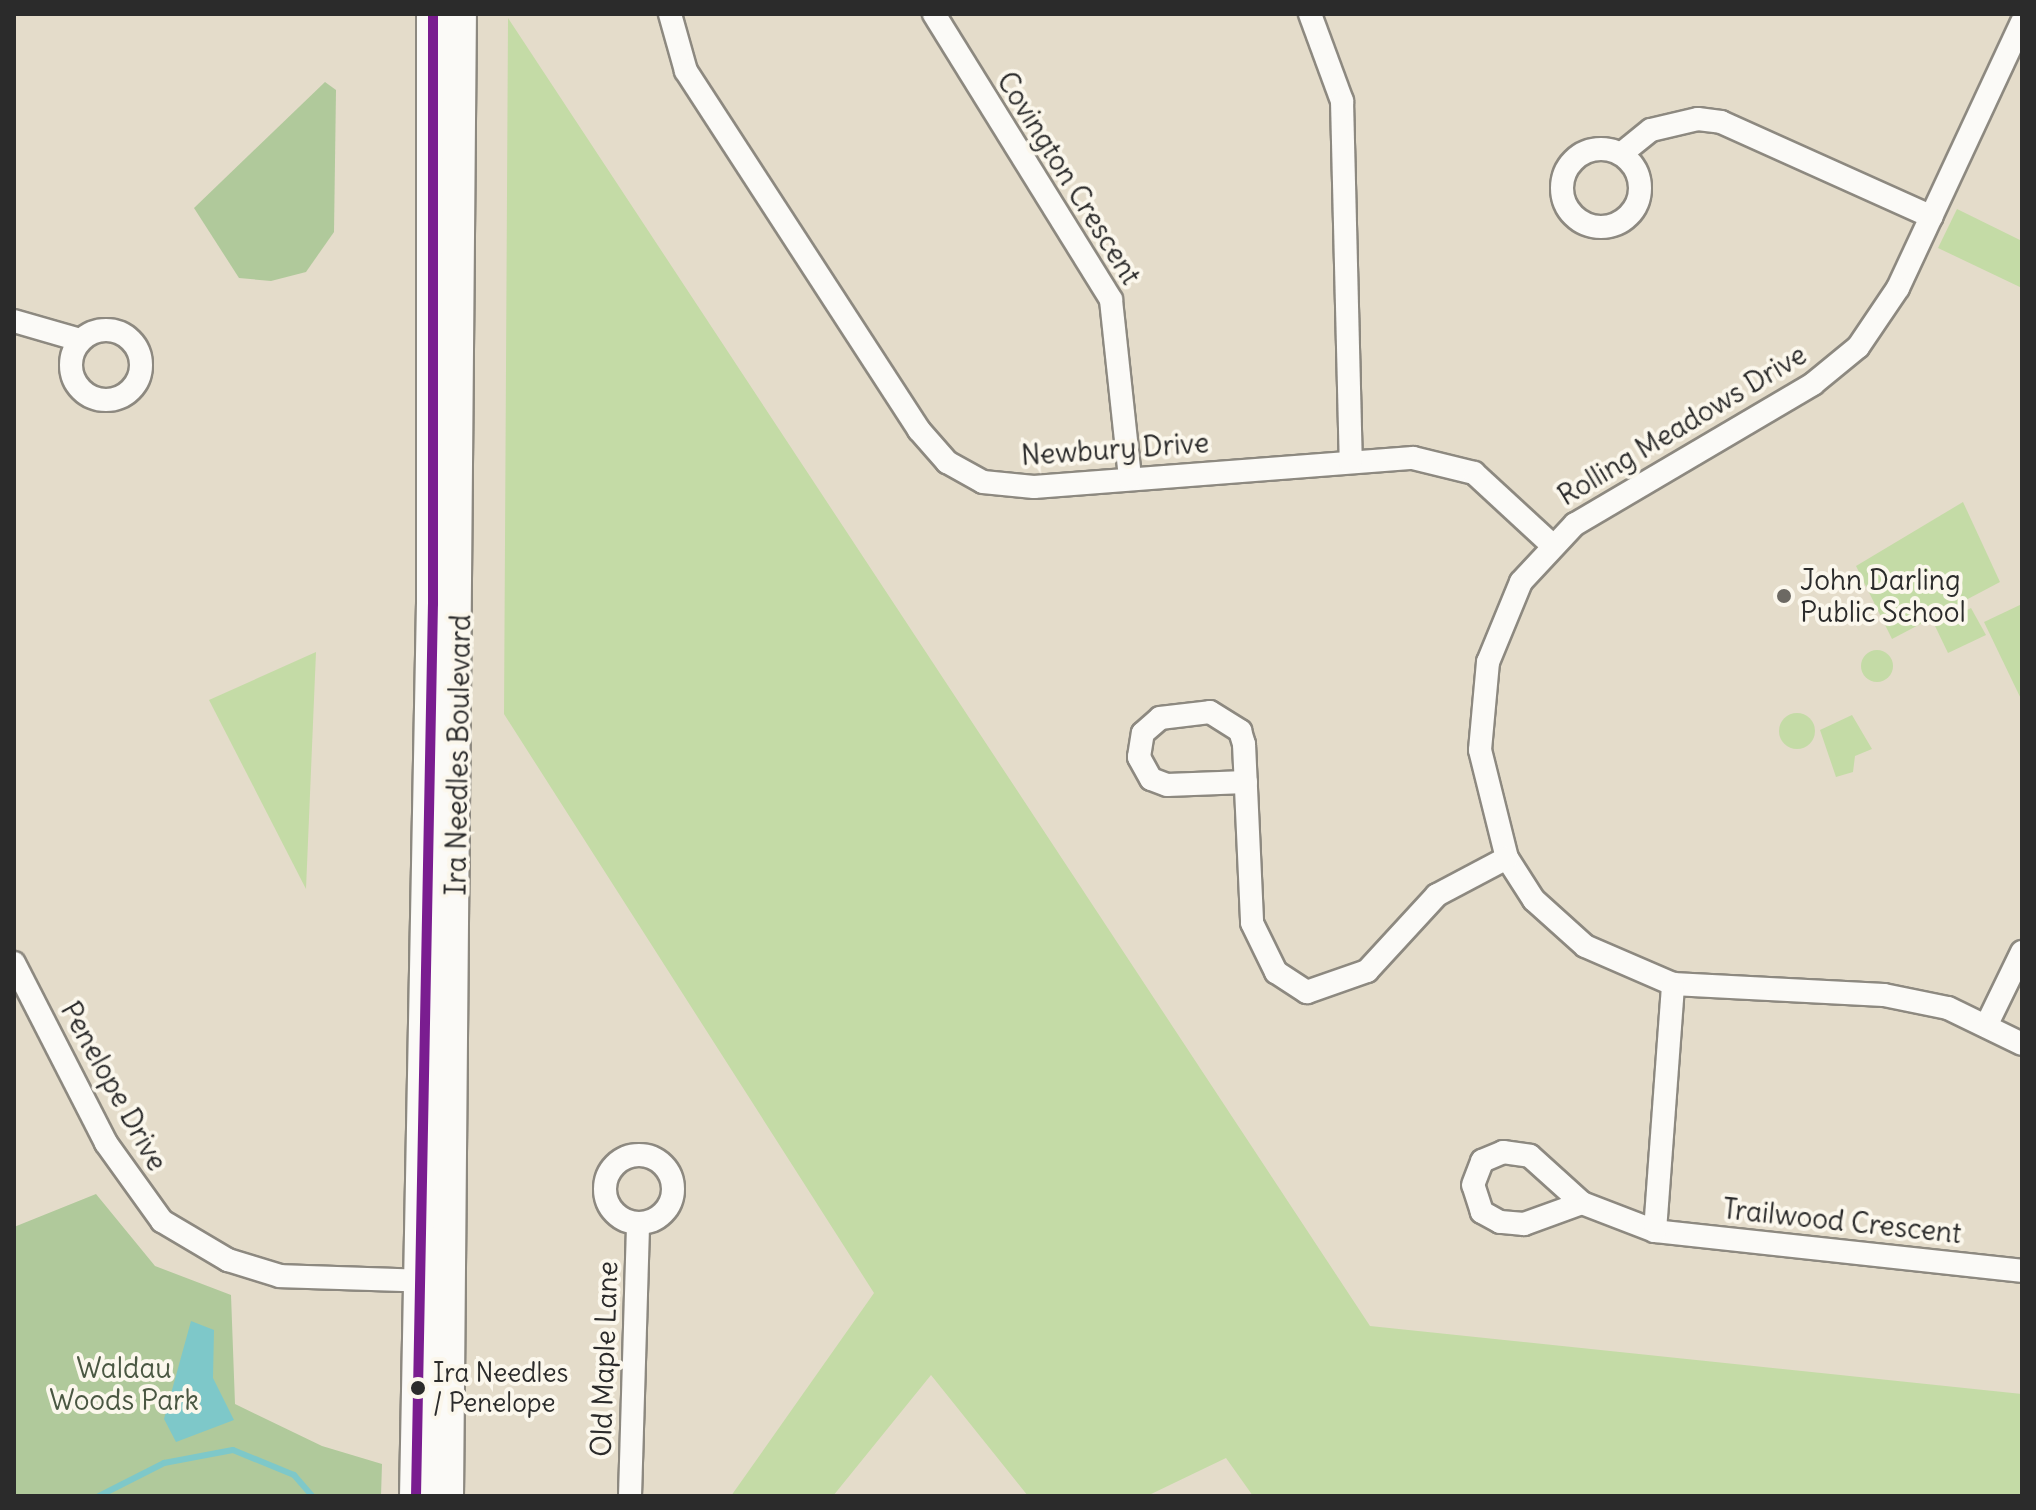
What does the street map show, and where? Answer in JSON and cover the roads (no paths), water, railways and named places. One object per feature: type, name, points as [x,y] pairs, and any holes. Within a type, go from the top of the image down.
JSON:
[{"type":"main road","name":"Ira Needles Boulevard","points":[[416,1496],[433,604],[433,14]]},
{"type":"main road","name":"Ira Needles Boulevard","points":[[447,1496],[452,1281],[460,14]]},
{"type":"street","name":"Newbury Drive","points":[[670,14],[686,71],[931,446],[983,482],[1006,486],[1351,462],[1450,463],[1493,489],[1551,544]]},
{"type":"street","name":"Covington Crescent","points":[[934,14],[1111,300],[1130,479]]},
{"type":"street","points":[[1310,14],[1342,101],[1351,462]]},
{"type":"street","name":"Rolling Meadows Drive","points":[[2019,35],[1898,288],[1858,347],[1813,384],[1551,544],[1501,618],[1488,662],[1480,750],[1507,858],[1534,900],[1585,946],[1673,984],[1884,995],[1988,1022],[2022,1044]]},
{"type":"street","points":[[1621,154],[1651,130],[1698,119],[1721,122],[1932,217]]},
{"type":"street","points":[[14,321],[80,340]]},
{"type":"street","points":[[1246,782],[1151,779],[1139,757],[1143,733],[1160,718],[1221,713],[1240,731],[1246,782],[1252,923],[1276,972],[1307,992],[1367,971],[1437,895],[1507,858]]},
{"type":"street","points":[[1988,1022],[2022,952]]},
{"type":"street","name":"Penelope Drive","points":[[14,963],[106,1143],[162,1221],[228,1260],[280,1276],[452,1281]]},
{"type":"street","points":[[1655,1231],[1673,984]]},
{"type":"street","name":"Trailwood Crescent","points":[[1582,1203],[1524,1224],[1500,1222],[1482,1212],[1473,1185],[1482,1161],[1503,1152],[1530,1156],[1582,1203],[1655,1231],[2022,1271]]},
{"type":"street","name":"Old Maple Lane","points":[[630,1496],[638,1223]]},
{"type":"water","points":[[191,1321],[214,1330],[213,1378],[234,1420],[176,1442],[164,1419]]},
{"type":"waterway","points":[[99,1496],[164,1463],[233,1450],[294,1475],[312,1496]]},
{"type":"place","name":"John Darling Public School","points":[[1784,596]]},
{"type":"place","name":"Ira Needles / Penelope","points":[[418,1388]]},
{"type":"park label","name":"Waldau Woods Park","points":[[124,1384]]}]
